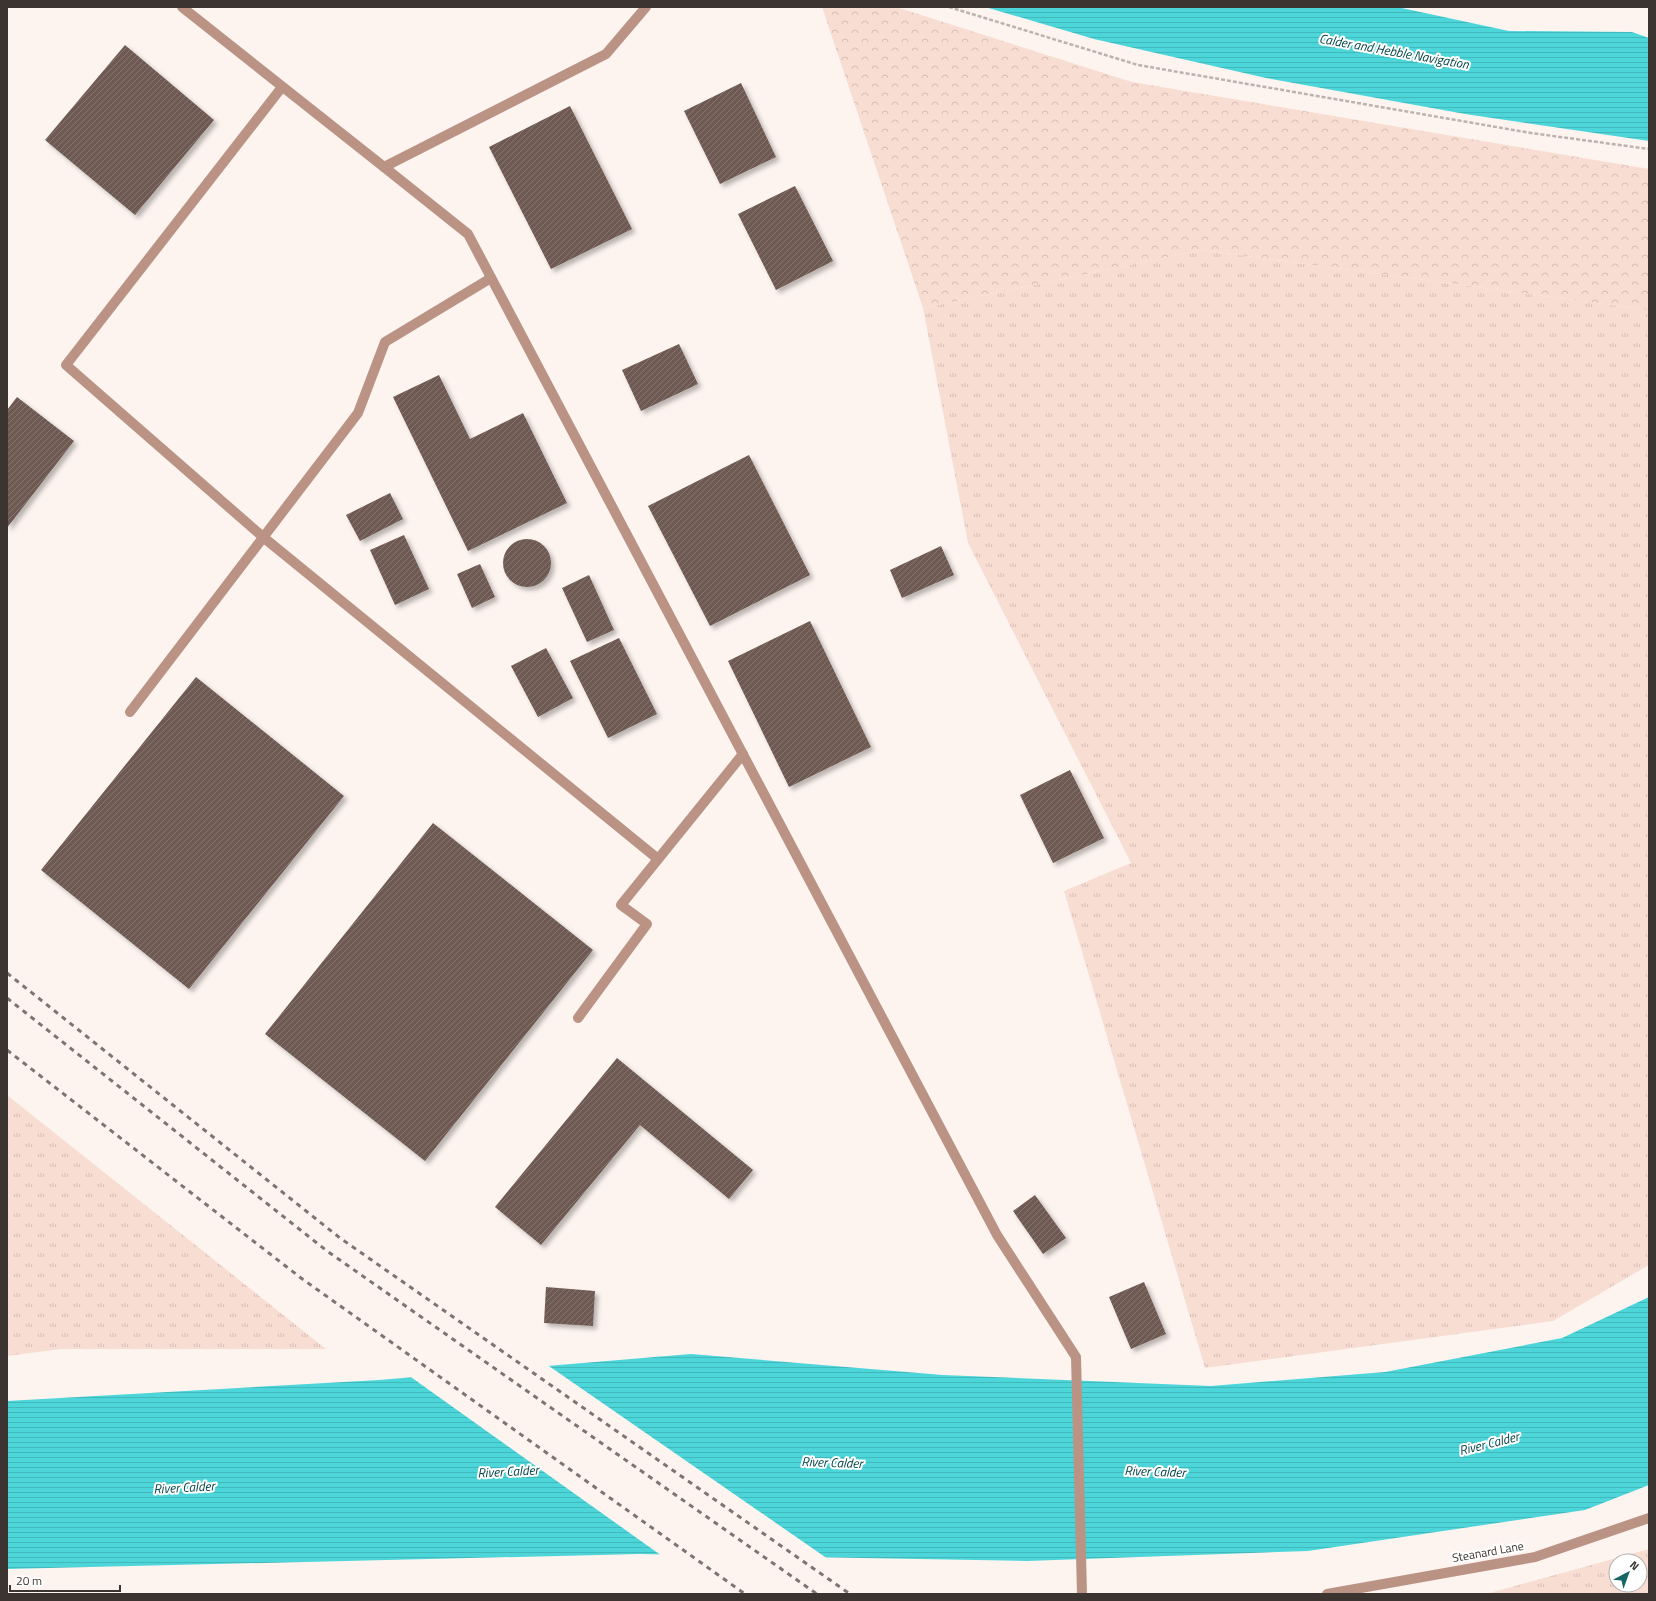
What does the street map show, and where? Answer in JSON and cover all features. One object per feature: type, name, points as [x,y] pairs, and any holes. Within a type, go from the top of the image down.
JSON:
[{"type":"street","points":[[182,7],[468,234],[997,1235],[1076,1357],[1082,1594]]},
{"type":"street","points":[[384,167],[606,54],[646,7]]},
{"type":"street","points":[[282,86],[66,365],[263,537],[658,859]]},
{"type":"street","points":[[130,712],[358,413],[385,342],[491,278]]},
{"type":"street","points":[[578,1018],[647,924],[621,905],[743,754]]},
{"type":"street","name":"Steanard Lane","points":[[1327,1594],[1535,1557],[1649,1518]]},
{"type":"path","points":[[950,7],[1138,64],[1531,133],[1649,149]]},
{"type":"green space","points":[[822,7],[896,7],[1132,82],[1649,169],[1649,310],[1202,250],[923,308]]},
{"type":"green space","points":[[1202,250],[1649,310],[1649,1265],[1553,1321],[1205,1368],[1064,891],[1131,863],[968,543],[923,308]]},
{"type":"green space","points":[[7,1095],[326,1349],[62,1349],[7,1356]]},
{"type":"green space","points":[[1649,1549],[1649,1594],[1486,1594],[1608,1560],[1608,1593],[1648,1593],[1648,1553],[1635,1553]]},
{"type":"water","name":"Calder and Hebble Navigation","points":[[985,7],[1397,7],[1509,31],[1632,32],[1649,38],[1649,141],[1465,114],[1266,78],[1094,39]]},
{"type":"water","name":"River Calder","points":[[1649,1297],[1649,1485],[1585,1510],[1308,1551],[1027,1561],[640,1554],[7,1569],[7,1401],[379,1380],[691,1354],[943,1375],[1211,1386],[1385,1372],[1562,1338]]},
{"type":"pier","points":[[546,1364],[828,1559],[662,1556],[408,1375]]},
{"type":"building","points":[[125,45],[214,120],[135,215],[45,140]]},
{"type":"building","points":[[741,83],[776,157],[720,184],[684,111]]},
{"type":"building","points":[[570,106],[632,229],[551,269],[489,147]]},
{"type":"building","points":[[795,186],[833,261],[776,290],[738,214]]},
{"type":"building","points":[[679,344],[698,384],[641,411],[622,370]]},
{"type":"building","points":[[439,375],[470,439],[523,413],[567,503],[468,551],[393,397]]},
{"type":"building","points":[[17,397],[74,441],[7,528],[7,410]]},
{"type":"building","points":[[749,455],[810,575],[710,626],[648,506]]},
{"type":"building","points":[[390,493],[403,519],[360,541],[346,515]]},
{"type":"building","points":[[404,535],[429,589],[395,605],[370,550]]},
{"type":"building","points":[[527,539],[536,541],[544,546],[549,554],[551,563],[549,572],[544,580],[536,585],[527,587],[518,585],[510,580],[505,572],[503,563],[505,554],[510,546],[518,541]]},
{"type":"building","points":[[941,546],[954,575],[902,598],[890,570]]},
{"type":"building","points":[[480,564],[495,597],[472,608],[457,574]]},
{"type":"building","points":[[589,575],[614,630],[587,642],[562,588]]},
{"type":"building","points":[[810,621],[871,747],[789,787],[728,661]]},
{"type":"building","points":[[619,638],[657,714],[608,738],[570,661]]},
{"type":"building","points":[[546,648],[573,698],[538,717],[511,666]]},
{"type":"building","points":[[196,677],[344,796],[189,989],[41,870]]},
{"type":"building","points":[[1070,770],[1104,838],[1053,863],[1020,795]]},
{"type":"building","points":[[433,823],[593,950],[425,1161],[265,1034]]},
{"type":"building","points":[[617,1058],[753,1170],[729,1199],[640,1125],[541,1245],[495,1207]]},
{"type":"building","points":[[1035,1195],[1066,1238],[1043,1254],[1013,1211]]},
{"type":"building","points":[[1144,1282],[1166,1334],[1131,1349],[1109,1297]]},
{"type":"building","points":[[546,1287],[595,1291],[593,1326],[544,1323]]},
{"type":"railway","points":[[7,973],[340,1238],[850,1594]]},
{"type":"railway","points":[[7,998],[327,1251],[817,1594]]},
{"type":"railway","points":[[7,1050],[301,1278],[745,1594]]}]
